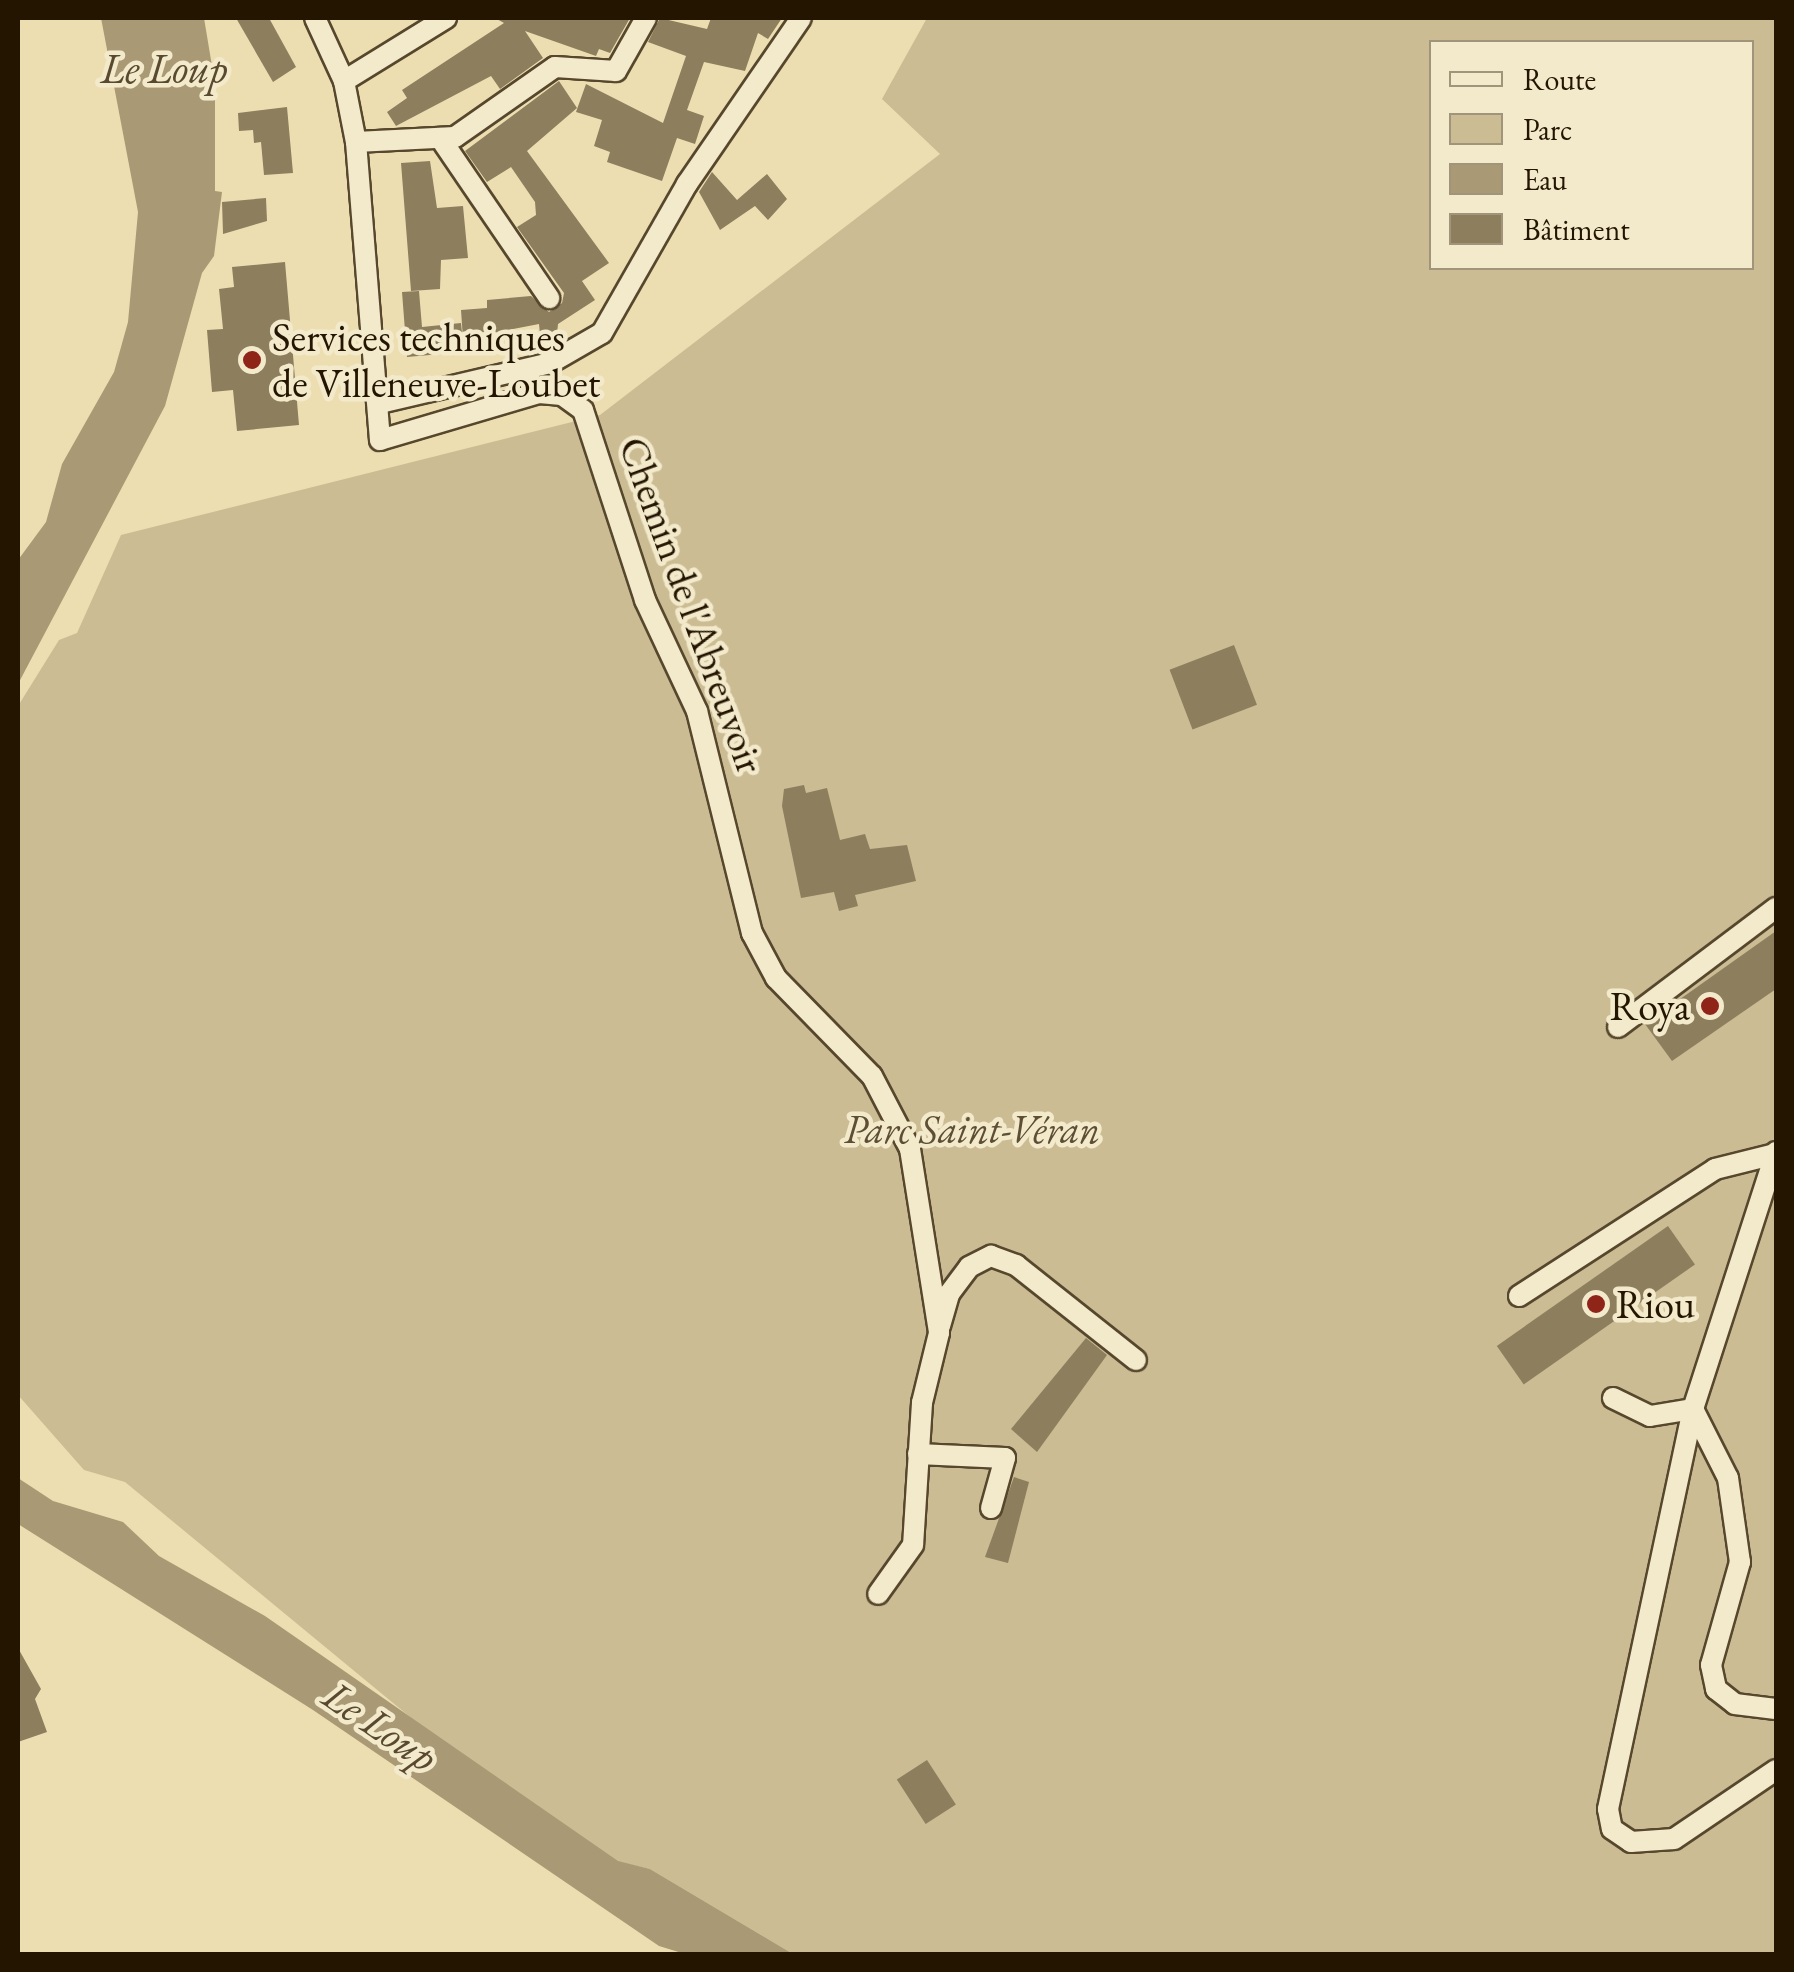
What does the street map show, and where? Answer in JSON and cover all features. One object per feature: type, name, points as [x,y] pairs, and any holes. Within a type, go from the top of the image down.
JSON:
[{"type":"street","points":[[315,18],[344,80],[356,142],[380,403],[550,364],[602,333],[687,184],[800,18]]},
{"type":"street","points":[[344,80],[446,18]]},
{"type":"street","points":[[356,142],[455,137],[555,67],[616,70],[646,18]]},
{"type":"street","points":[[440,138],[549,298]]},
{"type":"street","name":"Chemin de l'Abreuvoir","points":[[380,403],[380,440],[539,394],[562,396],[583,410],[645,600],[703,728],[752,933],[776,978],[816,1013],[872,1076],[910,1149],[938,1333]]},
{"type":"street","points":[[1618,1026],[1776,908]]},
{"type":"street","points":[[1520,1296],[1714,1169],[1776,1153]]},
{"type":"street","points":[[1776,1153],[1693,1410],[1608,1809],[1612,1829],[1631,1842],[1674,1839],[1776,1770]]},
{"type":"street","points":[[878,1594],[912,1545],[918,1454],[938,1333],[949,1294],[969,1267],[992,1256],[1016,1265],[1136,1360]]},
{"type":"street","points":[[1613,1398],[1650,1416],[1693,1410]]},
{"type":"street","points":[[1693,1410],[1728,1478],[1740,1562],[1712,1666],[1716,1689],[1736,1704],[1776,1709]]},
{"type":"street","points":[[918,1454],[1004,1458],[992,1508]]},
{"type":"green space","name":"Parc Saint-Véran","points":[[927,18],[1776,18],[1776,1954],[793,1954],[650,1869],[618,1862],[444,1745],[125,1482],[84,1470],[18,1395],[18,706],[59,640],[77,633],[121,535],[600,415],[940,154],[882,99]]},
{"type":"water","name":"Le Loup","points":[[101,18],[204,18],[215,84],[215,191],[222,192],[214,256],[202,273],[165,406],[18,684],[18,560],[46,522],[62,464],[114,372],[128,322],[138,212]]},
{"type":"water","name":"Le Loup","points":[[18,1478],[53,1501],[123,1522],[159,1556],[265,1616],[618,1861],[650,1869],[793,1954],[685,1954],[659,1946],[313,1710],[18,1524]]},
{"type":"building","points":[[236,18],[269,18],[296,67],[273,82]]},
{"type":"building","points":[[495,18],[630,18],[610,53],[599,49],[596,56],[525,31],[543,58],[500,89],[491,76],[396,126],[387,112],[407,98],[402,90],[504,23]]},
{"type":"building","points":[[660,18],[707,29],[711,18],[782,18],[768,39],[758,33],[745,71],[704,62],[687,110],[704,116],[695,144],[677,138],[662,181],[607,162],[610,152],[594,146],[602,120],[576,112],[586,84],[663,123],[686,56],[648,42]]},
{"type":"building","points":[[559,81],[577,108],[527,151],[609,263],[582,281],[595,300],[558,324],[556,344],[541,345],[539,324],[463,339],[461,310],[487,308],[487,300],[531,296],[549,312],[562,303],[564,293],[517,227],[536,215],[535,202],[511,167],[487,182],[465,151]]},
{"type":"building","points":[[287,107],[293,173],[264,175],[261,142],[254,143],[253,130],[239,131],[238,113]]},
{"type":"building","points":[[430,161],[437,208],[463,206],[468,258],[441,260],[440,289],[411,291],[401,163]]},
{"type":"building","points":[[712,172],[737,200],[767,174],[787,199],[768,220],[755,206],[720,230],[699,192]]},
{"type":"building","points":[[266,198],[267,221],[223,234],[222,202]]},
{"type":"building","name":"Services techniques de Villeneuve-Loubet","points":[[285,262],[299,425],[237,431],[233,390],[212,392],[207,330],[223,329],[219,289],[234,287],[232,267]]},
{"type":"building","points":[[419,291],[422,327],[461,323],[464,352],[407,357],[402,292]]},
{"type":"building","points":[[1234,645],[1257,705],[1193,729],[1170,670]]},
{"type":"building","points":[[804,785],[806,793],[827,788],[840,840],[865,834],[870,849],[907,845],[916,881],[855,895],[858,906],[839,911],[834,892],[801,898],[782,806],[784,789]]},
{"type":"building","name":"Roya","points":[[1776,931],[1776,989],[1672,1061],[1645,1024]]},
{"type":"building","name":"Riou","points":[[1668,1226],[1695,1265],[1524,1384],[1497,1346]]},
{"type":"building","points":[[1086,1338],[1107,1355],[1037,1452],[1011,1429]]},
{"type":"building","points":[[1014,1477],[1029,1482],[1008,1563],[985,1557]]},
{"type":"building","points":[[18,1648],[41,1689],[35,1699],[47,1732],[18,1742]]},
{"type":"building","points":[[927,1760],[956,1804],[926,1824],[897,1780]]},
{"type":"place","name":"Services techniques de Villeneuve-Loubet","points":[[252,360]]},
{"type":"place","name":"Roya","points":[[1710,1006]]},
{"type":"place","name":"Riou","points":[[1596,1304]]}]
